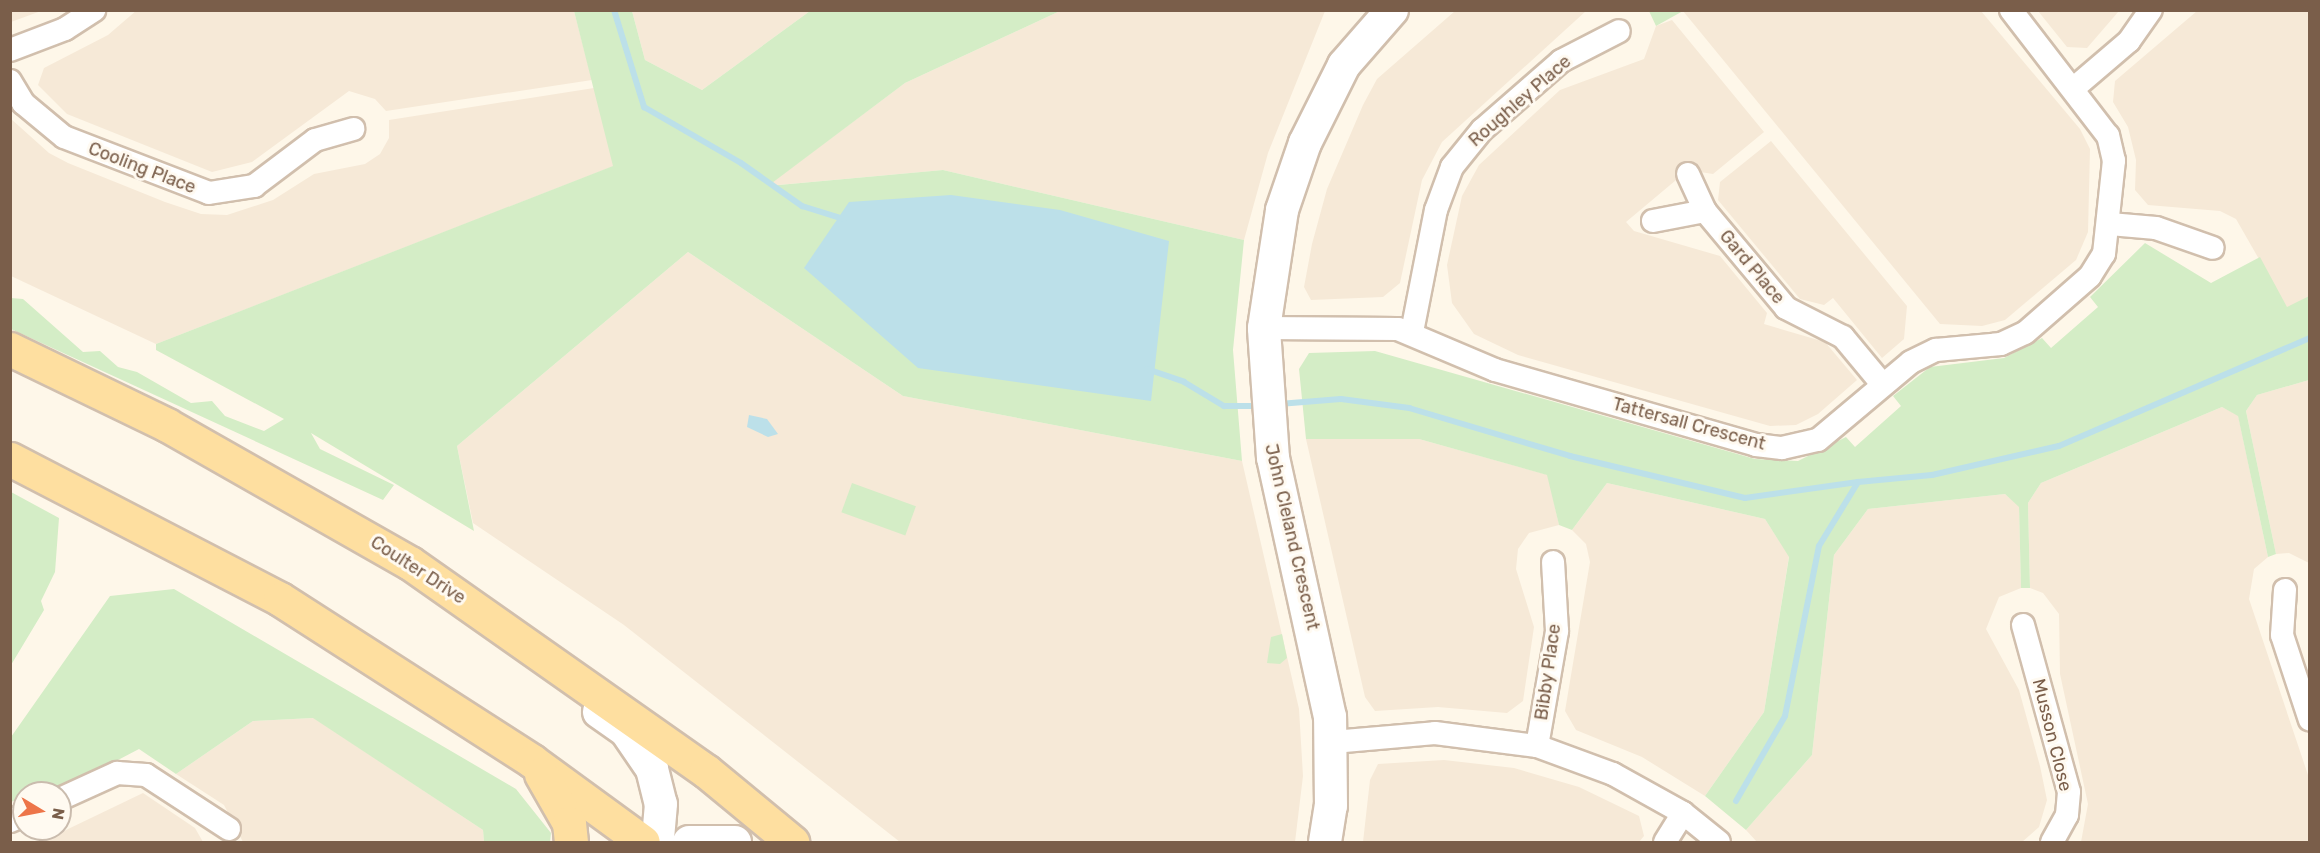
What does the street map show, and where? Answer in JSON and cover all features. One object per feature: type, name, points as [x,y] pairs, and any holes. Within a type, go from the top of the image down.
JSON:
[{"type":"main road","name":"Coulter Drive","points":[[10,350],[316,506],[503,624],[721,783],[792,843]]},
{"type":"main road","points":[[10,459],[280,598],[532,761],[643,843]]},
{"type":"main road","points":[[532,761],[556,797],[571,843]]},
{"type":"street","points":[[10,50],[65,29],[94,10]]},
{"type":"street","name":"John Cleland Crescent","points":[[1325,843],[1333,742],[1322,666],[1270,440],[1264,328],[1282,210],[1305,142],[1344,65],[1360,10]]},
{"type":"street","name":"John Cleland Crescent","points":[[1344,65],[1392,10]]},
{"type":"street","name":"Tattersall Crescent","points":[[1264,328],[1355,325],[1412,332],[1495,370],[1782,448],[1818,440],[1883,386],[1930,352],[1995,345],[2025,333],[2090,276],[2104,254],[2110,224],[2115,161],[2108,136],[2074,88],[2010,10]]},
{"type":"street","points":[[2074,88],[2128,41],[2151,10]]},
{"type":"street","name":"Roughley Place","points":[[1412,332],[1436,210],[1452,167],[1482,130],[1561,61],[1619,31]]},
{"type":"street","name":"Cooling Place","points":[[10,81],[23,103],[64,137],[209,193],[254,186],[315,140],[353,129]]},
{"type":"street","name":"Gard Place","points":[[1688,174],[1705,211],[1786,308],[1843,337],[1883,386]]},
{"type":"street","points":[[1653,220],[1705,211]]},
{"type":"street","points":[[2110,224],[2156,228],[2213,248]]},
{"type":"street","name":"Bibby Place","points":[[1537,746],[1557,631],[1553,561]]},
{"type":"street","points":[[2285,590],[2282,635],[2310,720]]},
{"type":"street","points":[[503,624],[520,654],[632,740],[652,769],[661,804],[658,843]]},
{"type":"street","name":"Musson Close","points":[[2023,625],[2069,792],[2067,815],[2052,843]]},
{"type":"street","points":[[1333,742],[1435,733],[1537,746],[1613,774],[1683,813],[1719,843]]},
{"type":"street","points":[[72,794],[117,773],[146,775],[229,829]]},
{"type":"street","points":[[1665,843],[1683,813]]},
{"type":"street","points":[[689,843],[735,843]]},
{"type":"shaded area","points":[[11,10],[41,10],[41,11],[11,22]]},
{"type":"shaded area","points":[[137,10],[574,11],[592,80],[386,111],[375,99],[349,91],[252,162],[212,172],[67,114],[38,85],[44,68],[108,35]]},
{"type":"shaded area","points":[[632,11],[810,11],[702,90],[645,60]]},
{"type":"shaded area","points":[[1060,11],[1325,11],[1268,153],[1244,240],[943,170],[767,186],[905,83]]},
{"type":"shaded area","points":[[1455,11],[1586,11],[1442,142],[1422,180],[1400,283],[1383,297],[1311,300],[1304,287],[1312,244],[1327,189],[1363,105],[1377,79]]},
{"type":"shaded area","points":[[1683,11],[1981,11],[2080,129],[2090,149],[2088,232],[2076,260],[2005,320],[1982,326],[1940,324]]},
{"type":"shaded area","points":[[2038,11],[2119,11],[2087,48],[2067,47]]},
{"type":"shaded area","points":[[2197,11],[2309,11],[2309,296],[2287,308],[2236,219],[2220,211],[2148,205],[2135,190],[2136,160],[2128,127],[2113,102],[2115,81]]},
{"type":"shaded area","points":[[1672,20],[1764,132],[1713,174],[1688,170],[1626,222],[1634,231],[1720,256],[1767,313],[1764,324],[1825,342],[1857,380],[1818,414],[1796,425],[1770,426],[1518,355],[1474,334],[1452,303],[1447,265],[1462,196],[1479,165],[1560,90],[1644,59],[1656,26]]},
{"type":"shaded area","points":[[594,88],[614,166],[156,344],[11,276],[10,118],[49,153],[68,163],[201,214],[227,215],[273,200],[314,174],[365,164],[380,154],[389,138],[389,120]]},
{"type":"shaded area","points":[[1771,141],[1907,306],[1904,339],[1882,358],[1833,298],[1824,305],[1800,299],[1718,200],[1720,182]]},
{"type":"shaded area","points":[[688,252],[903,396],[1242,461],[1299,709],[1303,776],[1295,842],[900,842],[624,625],[473,523],[457,446]]},
{"type":"shaded area","points":[[2309,380],[2309,563],[2289,553],[2276,554],[2246,411],[2257,395]]},
{"type":"shaded area","points":[[2222,407],[2238,415],[2268,557],[2254,569],[2249,599],[2309,778],[2309,842],[2081,842],[2088,804],[2060,674],[2059,614],[2043,593],[2030,588],[2028,503],[2041,483]]},
{"type":"shaded area","points":[[1306,439],[1419,439],[1548,475],[1559,525],[1529,533],[1518,549],[1516,569],[1534,627],[1523,701],[1507,713],[1438,707],[1375,711],[1365,697]]},
{"type":"shaded area","points":[[1607,483],[1765,519],[1789,556],[1764,712],[1705,796],[1642,757],[1576,730],[1565,711],[1590,562],[1586,544],[1572,530]]},
{"type":"shaded area","points":[[2005,494],[2019,506],[2021,588],[1999,597],[1986,629],[2019,690],[2040,766],[2047,800],[2039,827],[2022,842],[1757,842],[1746,830],[1812,755],[1834,555],[1868,509]]},
{"type":"shaded area","points":[[314,718],[483,830],[484,842],[243,842],[224,805],[176,774],[253,721]]},
{"type":"shaded area","points":[[1444,760],[1514,768],[1579,787],[1639,816],[1644,836],[1639,842],[1363,842],[1370,780],[1378,764]]},
{"type":"shaded area","points":[[143,793],[195,828],[203,842],[41,842],[72,841],[72,827]]},
{"type":"green space","points":[[574,11],[632,11],[645,60],[702,90],[810,11],[1060,11],[905,83],[768,186],[943,170],[1244,240],[1233,350],[1242,461],[903,396],[688,252],[457,446],[474,531],[311,433],[320,449],[394,485],[383,500],[11,329],[11,298],[23,299],[83,352],[100,351],[118,367],[137,372],[191,403],[212,401],[225,416],[264,431],[284,419],[156,350],[156,344],[613,166]]},
{"type":"green space","points":[[1649,11],[1683,11],[1656,26]]},
{"type":"green space","points":[[2145,243],[2211,283],[2260,257],[2287,307],[2309,296],[2309,380],[2257,395],[2246,411],[2276,554],[2268,557],[2238,416],[2222,407],[2041,483],[2028,503],[2030,588],[2021,588],[2019,507],[2005,494],[1868,509],[1834,555],[1812,755],[1746,830],[1705,796],[1764,712],[1789,557],[1765,519],[1607,483],[1572,530],[1559,525],[1547,475],[1419,439],[1306,439],[1299,369],[1309,353],[1375,351],[1755,459],[1798,461],[1846,437],[1855,447],[1901,406],[1893,396],[1930,367],[2004,358],[2042,338],[2051,348],[2098,307],[2090,297]]},
{"type":"green space","points":[[852,483],[916,506],[905,535],[841,512]]},
{"type":"green space","points":[[11,492],[59,518],[55,572],[41,601],[44,610],[11,665]]},
{"type":"green space","points":[[174,589],[516,789],[551,833],[550,842],[484,842],[483,830],[313,718],[253,721],[176,774],[139,749],[72,784],[72,781],[12,781],[11,802],[11,737],[110,596]]},
{"type":"green space","points":[[1282,634],[1287,658],[1280,664],[1267,663],[1271,637]]},
{"type":"water","points":[[951,195],[1060,210],[1169,241],[1151,401],[918,368],[804,268],[849,202]]},
{"type":"water","points":[[749,415],[767,419],[778,434],[768,437],[747,427]]},
{"type":"waterway","points":[[614,10],[644,107],[741,163],[802,206],[844,219]]},
{"type":"waterway","points":[[1736,801],[1785,716],[1819,546],[1858,482],[1932,475],[2059,446],[2310,338]]},
{"type":"waterway","points":[[1147,369],[1184,382],[1224,406],[1260,406]]},
{"type":"waterway","points":[[1279,404],[1341,399],[1409,408],[1570,456],[1745,498],[1858,482]]}]
